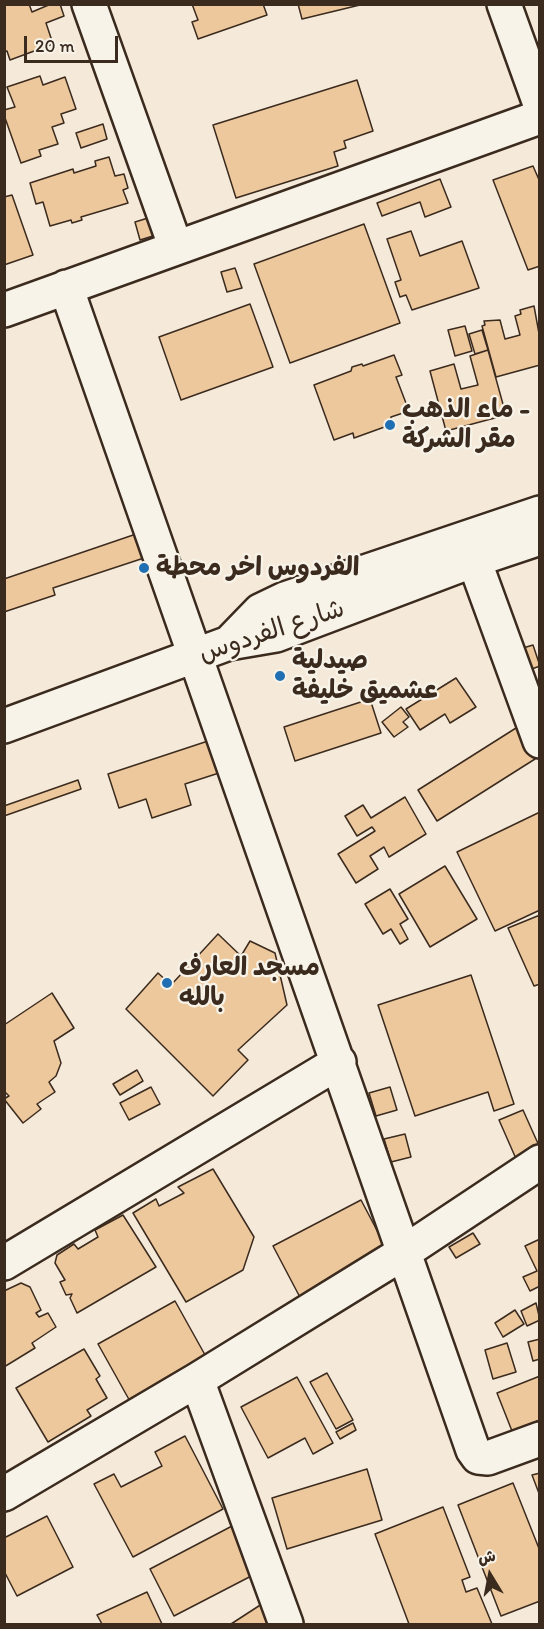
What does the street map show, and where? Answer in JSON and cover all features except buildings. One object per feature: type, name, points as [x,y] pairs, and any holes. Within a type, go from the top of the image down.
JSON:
[{"type":"street","points":[[89,4],[176,248]]},
{"type":"street","points":[[504,4],[540,104]]},
{"type":"street","points":[[4,310],[540,117]]},
{"type":"street","points":[[66,287],[473,1450],[478,1457],[488,1458],[540,1439]]},
{"type":"street","points":[[359,574],[410,547],[540,499]]},
{"type":"street","points":[[229,643],[260,611],[272,605],[540,513]]},
{"type":"street","name":"شارع الفردوس","points":[[4,726],[229,643],[276,635],[474,560],[540,538]]},
{"type":"street","points":[[474,560],[540,741]]},
{"type":"street","points":[[4,1263],[339,1062]]},
{"type":"street","points":[[4,1494],[197,1380],[403,1253],[540,1162]]},
{"type":"street","points":[[197,1380],[286,1624]]},
{"type":"place","name":"ماء الذهب - مقر الشركة","points":[[390,425]]},
{"type":"place","name":"الفردوس اخر محطة","points":[[144,568]]},
{"type":"place","name":"صيدلية عشميق خليفة","points":[[280,676]]},
{"type":"place","name":"مسجد العارف بالله","points":[[167,983]]}]
